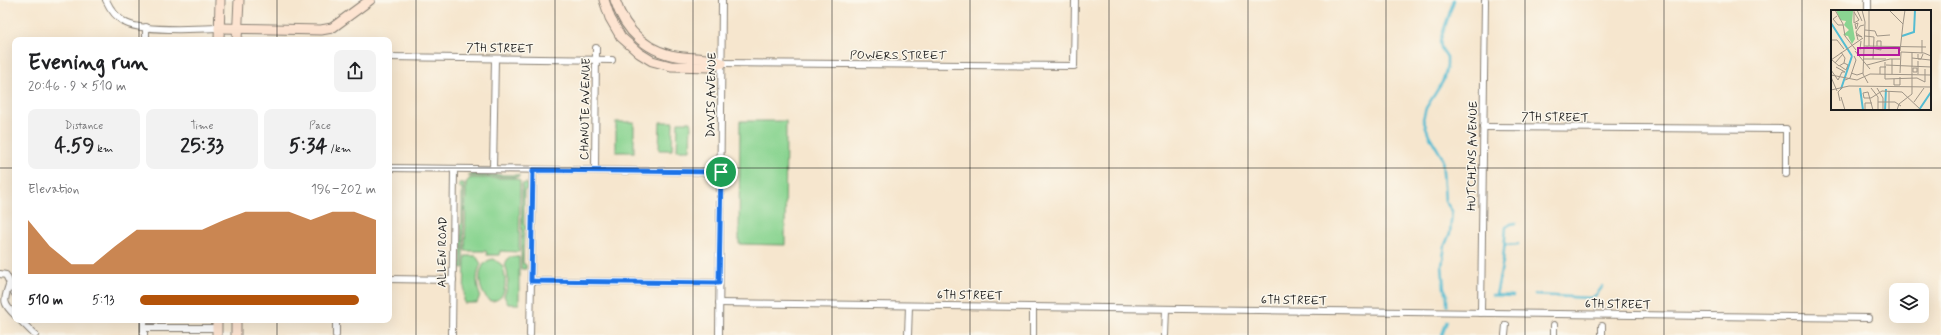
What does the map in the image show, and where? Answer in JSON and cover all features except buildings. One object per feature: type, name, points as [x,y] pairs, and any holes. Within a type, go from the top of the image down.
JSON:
[{"type":"street","points":[[106,0],[108,7],[127,23],[146,28],[321,30],[332,28],[355,10],[367,4],[370,0]]},
{"type":"street","points":[[219,37],[220,0]]},
{"type":"street","points":[[237,37],[239,0]]},
{"type":"street","points":[[355,10],[356,0]]},
{"type":"street","points":[[604,0],[610,18],[621,36],[652,61],[671,66],[711,66],[722,63]]},
{"type":"street","points":[[615,0],[619,12],[629,30],[644,45],[666,55],[684,58],[710,58],[722,63]]},
{"type":"street","name":"DAVIS AVENUE","points":[[719,335],[722,0]]},
{"type":"street","name":"POWERS STREET","points":[[722,63],[1074,66],[1075,0]]},
{"type":"street","name":"HUTCHINS AVENUE","points":[[1481,313],[1485,0]]},
{"type":"street","points":[[146,28],[146,37]]},
{"type":"street","name":"CHANUTE AVENUE","points":[[595,170],[596,48]]},
{"type":"street","name":"7TH STREET","points":[[392,57],[612,60]]},
{"type":"street","points":[[493,169],[495,59]]},
{"type":"street","name":"7TH STREET","points":[[1483,127],[1786,129],[1786,174]]},
{"type":"street","points":[[392,168],[721,172]]},
{"type":"street","name":"ALLEN ROAD","points":[[452,335],[454,169]]},
{"type":"street","points":[[530,335],[533,170]]},
{"type":"street","points":[[0,274],[6,275],[12,290]]},
{"type":"street","points":[[392,279],[453,280]]},
{"type":"street","points":[[531,281],[719,283]]},
{"type":"street","points":[[9,285],[4,300],[6,307],[12,312]]},
{"type":"street","name":"6TH STREET","points":[[719,303],[1868,318]]},
{"type":"street","points":[[908,335],[909,306]]},
{"type":"street","points":[[1033,307],[1033,335]]},
{"type":"street","points":[[1166,309],[1166,335]]},
{"type":"street","points":[[26,323],[35,335]]},
{"type":"street","points":[[236,323],[236,335]]},
{"type":"street","points":[[336,323],[336,335]]},
{"type":"street","points":[[1505,335],[1506,325]]},
{"type":"street","points":[[1554,325],[1554,335]]},
{"type":"street","points":[[1602,326],[1602,335]]},
{"type":"street","points":[[144,332],[217,328]]},
{"type":"green space","points":[[740,121],[786,121],[785,245],[739,244]]},
{"type":"green space","points":[[616,122],[634,122],[634,152],[616,152]]},
{"type":"green space","points":[[660,122],[673,122],[672,150],[659,150]]},
{"type":"green space","points":[[678,122],[691,122],[690,150],[677,150]]},
{"type":"green space","points":[[469,174],[519,175],[519,177],[469,176]]},
{"type":"green space","points":[[470,178],[514,178],[520,181],[519,252],[500,251],[499,255],[487,255],[486,251],[465,251],[466,183]]},
{"type":"green space","points":[[459,183],[464,183],[463,268],[458,268],[461,263],[461,230],[459,226],[462,223],[462,188],[459,187]]},
{"type":"green space","points":[[527,183],[527,189],[524,191],[524,224],[526,228],[524,231],[523,263],[526,265],[526,269],[521,269],[522,184]]},
{"type":"green space","points":[[465,256],[476,256],[481,264],[477,276],[480,295],[477,303],[464,303]]},
{"type":"green space","points":[[509,257],[519,257],[519,304],[508,304],[504,296],[508,280],[505,264]]},
{"type":"green space","points":[[494,259],[502,265],[504,270],[505,287],[501,297],[497,300],[491,301],[482,292],[480,278],[483,265]]},
{"type":"waterway","points":[[1447,306],[1447,294],[1444,288],[1442,266],[1445,245],[1450,233],[1452,211],[1445,201],[1442,157],[1429,135],[1423,119],[1426,108],[1443,81],[1447,66],[1447,57],[1441,48],[1440,41],[1454,0]]},
{"type":"waterway","points":[[1496,295],[1503,261],[1506,227],[1516,223]]},
{"type":"waterway","points":[[1505,245],[1518,244]]},
{"type":"waterway","points":[[1535,295],[1590,298],[1596,295],[1603,286]]},
{"type":"waterway","points":[[1492,295],[1513,296]]},
{"type":"waterway","points":[[1442,335],[1447,321]]},
{"type":"route","points":[[533,170],[721,172],[719,283],[531,281],[533,170]]}]
